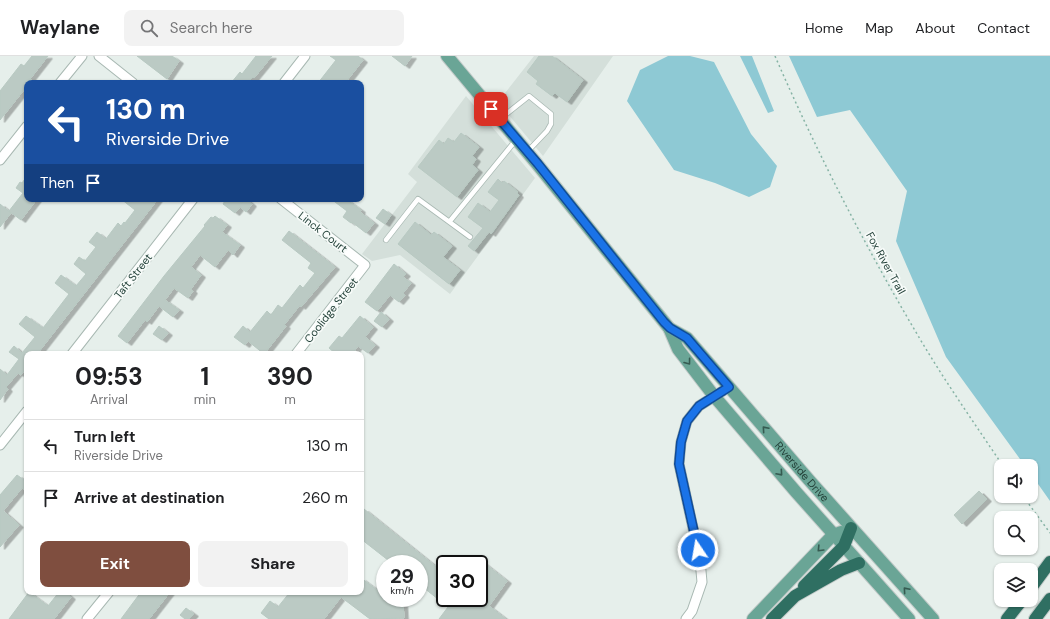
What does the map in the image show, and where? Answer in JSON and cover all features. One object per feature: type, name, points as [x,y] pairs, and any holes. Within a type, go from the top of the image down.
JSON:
[{"type":"highway","points":[[772,619],[844,546],[851,528]]},
{"type":"highway","points":[[1038,578],[1050,562]]},
{"type":"highway","points":[[795,596],[841,570],[859,563]]},
{"type":"highway","points":[[1035,619],[1050,599]]},
{"type":"highway","points":[[1007,619],[1016,607]]},
{"type":"main road","name":"Riverside Drive","points":[[447,56],[527,151],[670,328],[678,349],[714,396],[833,535],[909,619]]},
{"type":"main road","name":"Riverside Drive","points":[[670,328],[687,338],[851,528],[933,619]]},
{"type":"main road","points":[[753,619],[833,535],[851,528]]},
{"type":"street","points":[[62,80],[82,56]]},
{"type":"street","points":[[99,56],[129,80]]},
{"type":"street","points":[[286,80],[306,56]]},
{"type":"street","points":[[0,160],[24,130]]},
{"type":"street","name":"Taft Street","points":[[74,351],[192,202]]},
{"type":"street","name":"Linck Court","points":[[285,202],[365,265]]},
{"type":"street","name":"Coolidge Street","points":[[298,351],[365,265]]},
{"type":"street","points":[[686,619],[692,611],[702,582],[700,560],[679,464],[681,442],[687,421],[699,406],[729,387]]},
{"type":"street","points":[[0,445],[24,415]]},
{"type":"street","points":[[87,619],[107,595]]},
{"type":"lane","points":[[500,119],[529,96],[551,114],[551,124],[527,151]]},
{"type":"lane","points":[[450,221],[517,139]]},
{"type":"lane","points":[[386,240],[418,199],[470,237]]},
{"type":"path","name":"Fox River Trail","points":[[775,56],[814,141],[871,253],[921,340],[998,459]]},
{"type":"path","points":[[1028,503],[1050,533]]},
{"type":"shaded area","points":[[534,56],[613,56],[543,156],[498,102]]},
{"type":"shaded area","points":[[466,96],[535,178],[450,294],[400,255],[372,261],[362,254],[417,182],[408,174]]},
{"type":"water","points":[[668,56],[690,56],[714,62],[751,134],[777,166],[770,187],[749,197],[715,183],[674,170],[627,101],[640,70]]},
{"type":"water","points":[[740,56],[752,56],[774,111],[768,113]]},
{"type":"water","points":[[789,56],[1050,56],[1050,501],[1038,484],[1038,459],[1020,459],[946,357],[896,241],[907,191],[850,110],[817,117]]},
{"type":"building","points":[[32,56],[48,56],[30,79],[32,80],[24,80],[24,90],[0,120],[0,91],[21,64],[24,66]]},
{"type":"building","points":[[137,56],[172,56],[179,61],[167,79]]},
{"type":"building","points":[[256,56],[272,56],[254,78],[253,77],[250,80],[233,80],[240,72],[242,74]]},
{"type":"building","points":[[330,56],[358,56],[363,60],[347,80],[320,80],[336,60]]},
{"type":"building","points":[[392,56],[412,56],[405,66]]},
{"type":"building","points":[[539,56],[552,56],[583,80],[567,102],[555,93],[552,96],[536,84],[538,81],[527,72]]},
{"type":"building","points":[[461,133],[479,147],[472,156],[476,159],[472,165],[478,170],[457,197],[418,167],[439,140],[444,144],[448,138],[454,142]]},
{"type":"building","points":[[498,179],[502,183],[504,181],[518,192],[517,193],[519,195],[491,234],[489,232],[474,251],[468,246],[483,228],[468,217],[478,203],[490,212],[499,200],[488,192]]},
{"type":"building","points":[[24,180],[24,202],[35,202],[21,220],[9,211],[23,193],[16,188],[20,182],[22,183]]},
{"type":"building","points":[[125,202],[156,202],[39,351],[24,351],[24,371],[21,375],[18,373],[6,387],[8,389],[0,400],[0,369],[7,375],[19,359],[9,352],[14,346],[22,353],[35,337],[19,324],[26,316],[43,328],[69,294],[55,283],[61,275],[76,286],[86,274],[74,264],[79,257],[85,261],[96,247],[89,242],[97,232],[106,239],[118,223],[121,226],[124,222],[125,223],[135,210]]},
{"type":"building","points":[[224,202],[250,202],[252,204],[246,212],[240,207],[235,213],[223,204]]},
{"type":"building","points":[[335,202],[350,202],[374,223],[366,233],[343,217],[347,211]]},
{"type":"building","points":[[0,204],[11,213],[0,227]]},
{"type":"building","points":[[383,209],[391,215],[385,224],[376,218]]},
{"type":"building","points":[[215,216],[227,225],[222,232],[240,245],[233,255],[228,250],[215,267],[200,255],[191,267],[201,275],[191,289],[193,291],[188,298],[174,288],[165,300],[179,310],[173,317],[159,306],[147,322],[145,320],[127,343],[118,336],[205,226],[204,225],[211,217],[213,218]]},
{"type":"building","points":[[415,222],[431,235],[434,232],[452,246],[443,257],[460,270],[449,284],[398,244]]},
{"type":"building","points":[[289,231],[335,267],[301,307],[300,305],[266,351],[260,351],[248,341],[245,345],[234,337],[243,326],[250,332],[267,311],[271,315],[278,305],[282,308],[300,285],[303,288],[315,273],[308,268],[311,263],[282,240]]},
{"type":"building","points":[[394,264],[406,274],[403,277],[411,283],[403,293],[405,295],[399,302],[390,295],[377,311],[365,302]]},
{"type":"building","points":[[381,312],[389,319],[382,327],[374,321]]},
{"type":"building","points":[[360,316],[373,327],[365,337],[375,345],[368,353],[358,346],[354,351],[332,351],[329,348],[339,336],[342,338]]},
{"type":"building","points":[[159,326],[168,333],[162,340],[153,334]]},
{"type":"building","points":[[17,475],[24,480],[24,490],[22,488],[3,511],[19,525],[0,547],[0,495]]},
{"type":"building","points":[[979,491],[987,499],[962,524],[954,515]]},
{"type":"building","points":[[364,509],[421,555],[381,555],[364,541]]},
{"type":"building","points":[[428,560],[436,567],[436,597],[428,591]]},
{"type":"building","points":[[488,566],[507,581],[489,606],[506,619],[439,619],[448,607],[488,607]]},
{"type":"building","points":[[364,580],[376,589],[376,607],[403,607],[404,618],[370,619],[341,597],[324,619],[269,619],[261,613],[270,601],[278,607],[288,595],[364,595]]},
{"type":"building","points":[[27,595],[33,595],[48,606],[57,595],[69,595],[71,597],[54,619],[9,619]]},
{"type":"building","points":[[139,595],[168,595],[149,619],[121,619]]},
{"type":"building","points":[[186,608],[194,614],[189,619],[185,619],[180,615]]},
{"type":"route","points":[[491,109],[538,164],[664,322],[670,328],[687,338],[729,387],[699,406],[687,421],[681,442],[679,464],[698,550]]}]
